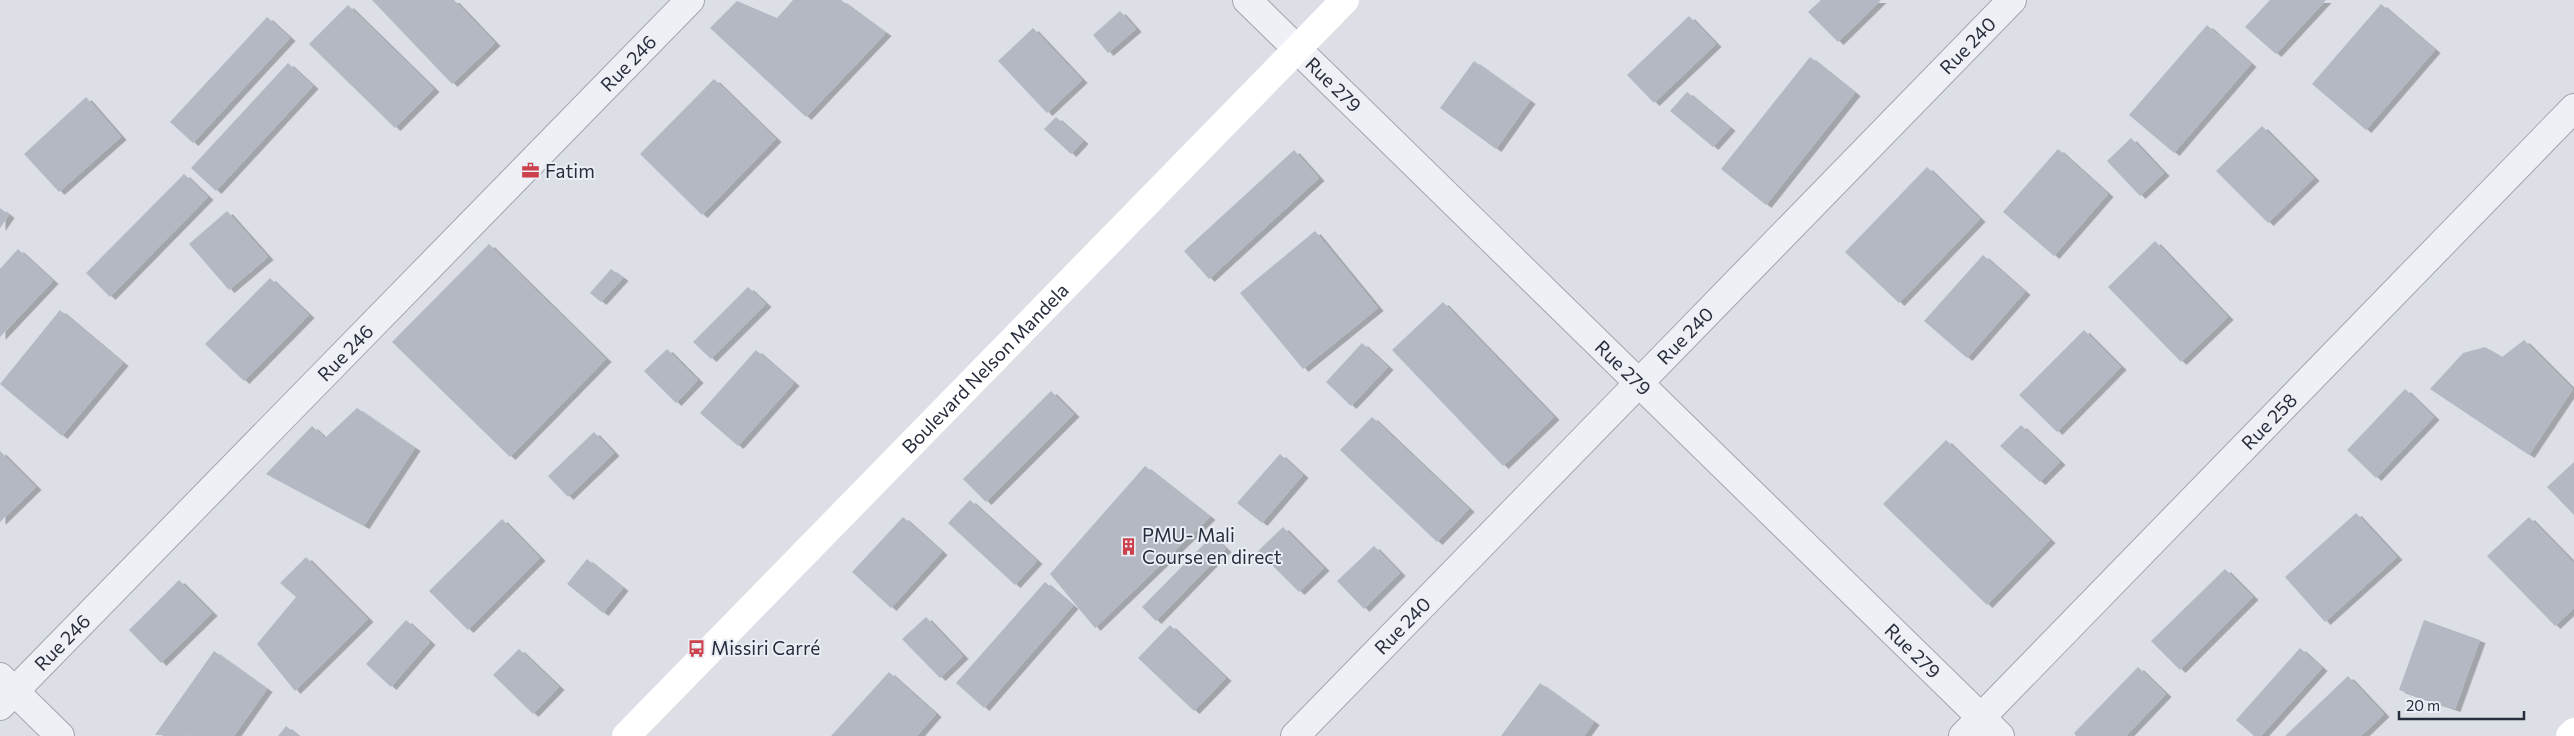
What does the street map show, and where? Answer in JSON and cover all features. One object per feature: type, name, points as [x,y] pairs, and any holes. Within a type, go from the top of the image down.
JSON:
[{"type":"street","name":"Rue 246","points":[[5,692],[690,0]]},
{"type":"street","name":"Rue 279","points":[[1247,0],[1640,383],[1982,730]]},
{"type":"street","name":"Boulevard Nelson Mandela","points":[[626,736],[1344,0]]},
{"type":"street","name":"Rue 240","points":[[1295,736],[2012,0]]},
{"type":"street","name":"Rue 258","points":[[1982,730],[2574,108]]},
{"type":"street","points":[[5,692],[60,736]]},
{"type":"street","points":[[2570,736],[2574,732]]},
{"type":"building","points":[[372,0],[454,0],[495,43],[452,84]]},
{"type":"building","points":[[793,0],[841,0],[886,33],[806,117],[710,28],[737,1],[777,18]]},
{"type":"building","points":[[1821,0],[1881,0],[1838,42],[1808,12]]},
{"type":"building","points":[[2270,0],[2326,0],[2276,54],[2245,27]]},
{"type":"building","points":[[2381,4],[2435,50],[2366,130],[2312,84]]},
{"type":"building","points":[[348,5],[434,89],[395,128],[309,44]]},
{"type":"building","points":[[1120,11],[1136,29],[1108,53],[1093,35]]},
{"type":"building","points":[[1689,16],[1716,44],[1654,103],[1627,75]]},
{"type":"building","points":[[267,17],[290,38],[193,143],[170,122]]},
{"type":"building","points":[[2207,25],[2251,64],[2174,153],[2129,115]]},
{"type":"building","points":[[1033,28],[1082,80],[1047,113],[998,61]]},
{"type":"building","points":[[1810,57],[1855,93],[1766,205],[1721,169]]},
{"type":"building","points":[[1474,61],[1530,101],[1496,149],[1440,108]]},
{"type":"building","points":[[288,63],[313,86],[216,191],[191,168]]},
{"type":"building","points":[[714,79],[776,139],[702,215],[640,154]]},
{"type":"building","points":[[1687,92],[1730,128],[1713,147],[1670,111]]},
{"type":"building","points":[[86,97],[121,137],[59,192],[24,154]]},
{"type":"building","points":[[1056,117],[1083,141],[1071,154],[1044,129]]},
{"type":"building","points":[[2262,126],[2314,178],[2268,223],[2216,171]]},
{"type":"building","points":[[2131,138],[2164,173],[2140,196],[2107,161]]},
{"type":"building","points":[[2058,149],[2108,194],[2054,256],[2003,212]]},
{"type":"building","points":[[1294,150],[1319,178],[1209,279],[1184,251]]},
{"type":"building","points":[[1927,167],[1980,219],[1899,303],[1845,252]]},
{"type":"building","points":[[184,174],[208,197],[110,297],[86,273]]},
{"type":"building","points":[[0,208],[9,215],[0,228]]},
{"type":"building","points":[[227,211],[268,257],[229,290],[189,244]]},
{"type":"building","points":[[1315,231],[1378,308],[1303,369],[1240,293]]},
{"type":"building","points":[[2155,241],[2228,317],[2181,362],[2108,287]]},
{"type":"building","points":[[489,244],[606,359],[510,457],[392,342]]},
{"type":"building","points":[[18,249],[53,281],[0,337],[0,269]]},
{"type":"building","points":[[1983,255],[2025,292],[1967,358],[1924,321]]},
{"type":"building","points":[[611,269],[623,278],[601,302],[590,293]]},
{"type":"building","points":[[270,278],[309,315],[244,381],[205,344]]},
{"type":"building","points":[[748,287],[766,304],[711,359],[693,342]]},
{"type":"building","points":[[1443,302],[1554,417],[1503,466],[1392,350]]},
{"type":"building","points":[[60,310],[123,363],[62,436],[0,384]]},
{"type":"building","points":[[2084,330],[2121,367],[2057,432],[2019,395]]},
{"type":"building","points":[[2524,340],[2573,389],[2529,455],[2430,389],[2463,353],[2485,347],[2502,357]]},
{"type":"building","points":[[1362,343],[1388,367],[1351,406],[1326,382]]},
{"type":"building","points":[[667,349],[698,380],[676,403],[644,371]]},
{"type":"building","points":[[756,350],[794,383],[738,446],[700,413]]},
{"type":"building","points":[[2405,389],[2434,417],[2376,478],[2347,450]]},
{"type":"building","points":[[1051,391],[1074,414],[986,502],[963,479]]},
{"type":"building","points":[[357,408],[415,448],[364,526],[266,474],[312,426],[325,438]]},
{"type":"building","points":[[1372,417],[1469,509],[1437,542],[1340,450]]},
{"type":"building","points":[[2021,425],[2060,462],[2040,482],[2000,446]]},
{"type":"building","points":[[594,432],[614,453],[568,497],[548,476]]},
{"type":"building","points":[[1946,440],[2050,540],[1987,605],[1883,504]]},
{"type":"building","points":[[0,451],[36,487],[0,522]]},
{"type":"building","points":[[1280,454],[1303,475],[1262,523],[1237,503]]},
{"type":"building","points":[[2574,462],[2574,515],[2547,487]]},
{"type":"building","name":"PMU- Mali Course en direct","points":[[1145,466],[1210,517],[1095,628],[1050,574]]},
{"type":"building","points":[[970,500],[1037,561],[1015,585],[948,523]]},
{"type":"building","points":[[2356,513],[2397,557],[2325,622],[2285,577]]},
{"type":"building","points":[[903,517],[942,552],[891,608],[852,572]]},
{"type":"building","points":[[2529,517],[2574,563],[2574,608],[2555,626],[2487,556]]},
{"type":"building","points":[[502,519],[540,558],[468,630],[429,591]]},
{"type":"building","points":[[1283,527],[1324,568],[1299,592],[1258,551]]},
{"type":"building","points":[[1212,536],[1226,549],[1156,621],[1142,607]]},
{"type":"building","points":[[1374,546],[1400,573],[1364,609],[1337,581]]},
{"type":"building","points":[[306,557],[368,619],[295,691],[257,644],[296,597],[280,583]]},
{"type":"building","points":[[587,559],[623,588],[603,613],[567,584]]},
{"type":"building","points":[[2225,569],[2253,597],[2180,670],[2151,641]]},
{"type":"building","points":[[179,580],[212,613],[161,663],[129,630]]},
{"type":"building","points":[[1045,582],[1073,606],[984,708],[956,683]]},
{"type":"building","points":[[926,617],[963,656],[940,678],[902,639]]},
{"type":"building","points":[[406,620],[430,642],[391,687],[366,664]]},
{"type":"building","points":[[2424,620],[2480,640],[2455,709],[2399,690]]},
{"type":"building","points":[[1170,625],[1226,678],[1194,711],[1138,658]]},
{"type":"building","points":[[2300,648],[2322,668],[2261,736],[2254,736],[2236,720]]},
{"type":"building","points":[[519,649],[559,687],[533,714],[493,675]]},
{"type":"building","points":[[214,651],[267,689],[234,736],[155,735]]},
{"type":"building","points":[[2138,667],[2166,694],[2126,736],[2076,736],[2074,733]]},
{"type":"building","points":[[889,672],[936,714],[917,736],[831,736]]},
{"type":"building","points":[[2348,676],[2384,714],[2361,736],[2285,736]]},
{"type":"building","points":[[1540,683],[1594,722],[1584,736],[1501,736]]},
{"type":"building","points":[[286,726],[298,736],[278,736]]},
{"type":"place","name":"Fatim","points":[[531,171]]},
{"type":"place","name":"PMU- Mali Course en direct","points":[[1128,546]]},
{"type":"place","name":"Missiri Carré","points":[[697,648]]}]
